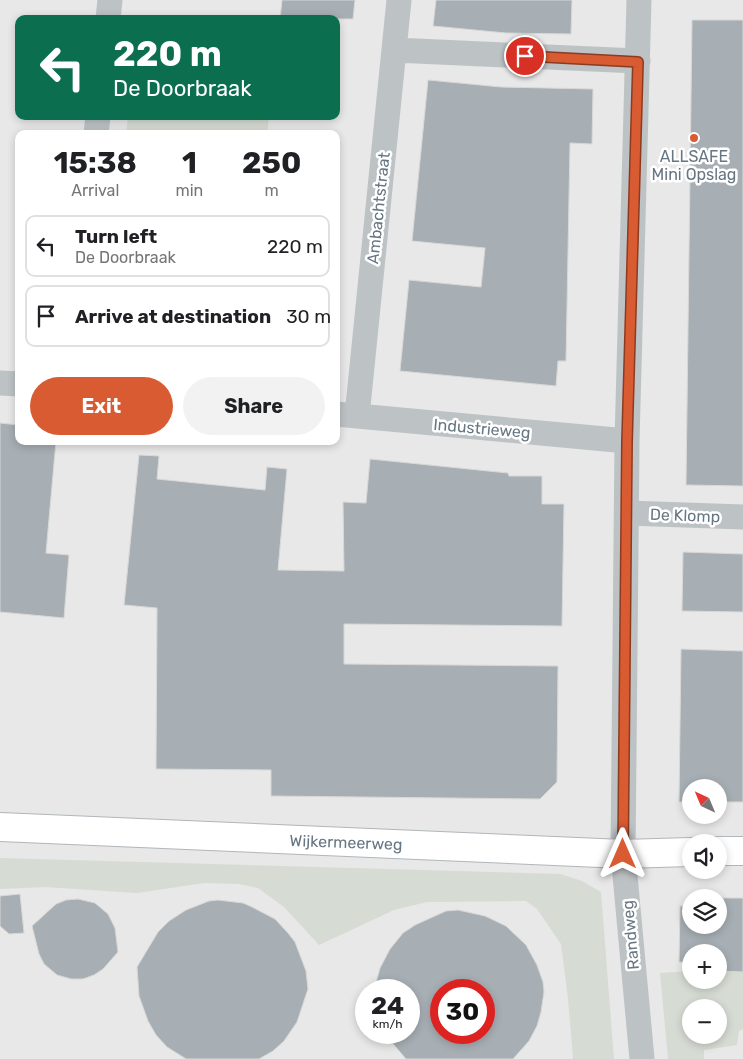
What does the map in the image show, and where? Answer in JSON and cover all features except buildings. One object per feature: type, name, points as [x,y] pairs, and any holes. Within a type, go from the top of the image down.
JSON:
[{"type":"main road","name":"Wijkermeerweg","points":[[0,827],[623,854],[682,852]]},
{"type":"main road","points":[[727,851],[743,851]]},
{"type":"street","points":[[108,15],[110,0]]},
{"type":"street","name":"Ambachtstraat","points":[[347,415],[399,0]]},
{"type":"street","name":"Randweg","points":[[639,0],[627,442],[623,854],[642,1059]]},
{"type":"street","points":[[394,50],[638,62]]},
{"type":"street","points":[[0,382],[15,384]]},
{"type":"street","name":"Industrieweg","points":[[347,415],[627,442]]},
{"type":"street","name":"De Klomp","points":[[627,513],[743,517]]},
{"type":"shaded area","points":[[0,0],[743,0],[743,1059],[0,1059]]},
{"type":"shaded area","points":[[128,120],[269,120],[267,130],[126,130]]},
{"type":"shaded area","points":[[0,858],[560,874],[582,881],[601,892],[614,1059],[573,1059],[561,944],[537,909],[526,901],[427,902],[394,910],[319,945],[284,907],[258,888],[239,884],[204,883],[137,893],[46,887],[0,889]]},
{"type":"shaded area","points":[[727,971],[743,972],[743,1029],[739,1031],[737,1045],[704,1050],[704,1059],[668,1059],[660,973],[682,972],[682,989],[727,989]]},
{"type":"place","name":"ALLSAFE Mini Opslag","points":[[694,138]]},
{"type":"route","points":[[525,56],[638,62],[627,442],[623,854]]}]
